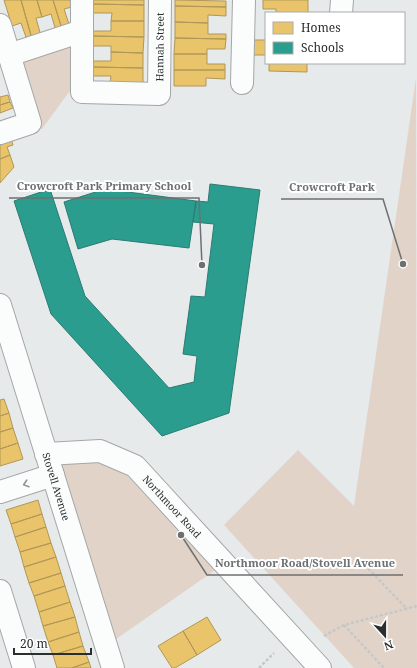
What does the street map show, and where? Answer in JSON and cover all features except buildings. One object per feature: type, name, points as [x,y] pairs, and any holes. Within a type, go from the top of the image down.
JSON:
[{"type":"street","points":[[9,54],[82,31],[82,0]]},
{"type":"street","name":"Hannah Street","points":[[82,31],[82,92],[159,94],[160,0]]},
{"type":"street","points":[[242,83],[244,0]]},
{"type":"street","points":[[341,12],[342,0]]},
{"type":"street","points":[[0,25],[30,123],[0,133]]},
{"type":"street","name":"Stovell Avenue","points":[[1,312],[113,668]]},
{"type":"street","name":"Northmoor Road","points":[[46,454],[100,450],[135,466],[320,668]]},
{"type":"street","points":[[0,492],[53,475]]},
{"type":"street","points":[[0,591],[24,668]]},
{"type":"path","points":[[358,558],[407,608]]},
{"type":"path","points":[[306,652],[324,635],[344,625],[417,606]]},
{"type":"path","points":[[344,625],[384,668]]},
{"type":"shaded area","points":[[82,31],[82,92],[69,92],[42,129],[30,123],[9,55]]},
{"type":"shaded area","points":[[416,78],[417,668],[354,668],[224,525],[298,450],[354,506]]},
{"type":"shaded area","points":[[46,454],[123,461],[224,564],[106,646]]},
{"type":"place","name":"Crowcroft Park","points":[[403,264]]},
{"type":"place","name":"Crowcroft Park Primary School","points":[[202,265]]},
{"type":"place","name":"Northmoor Road/Stovell Avenue","points":[[181,535]]}]
